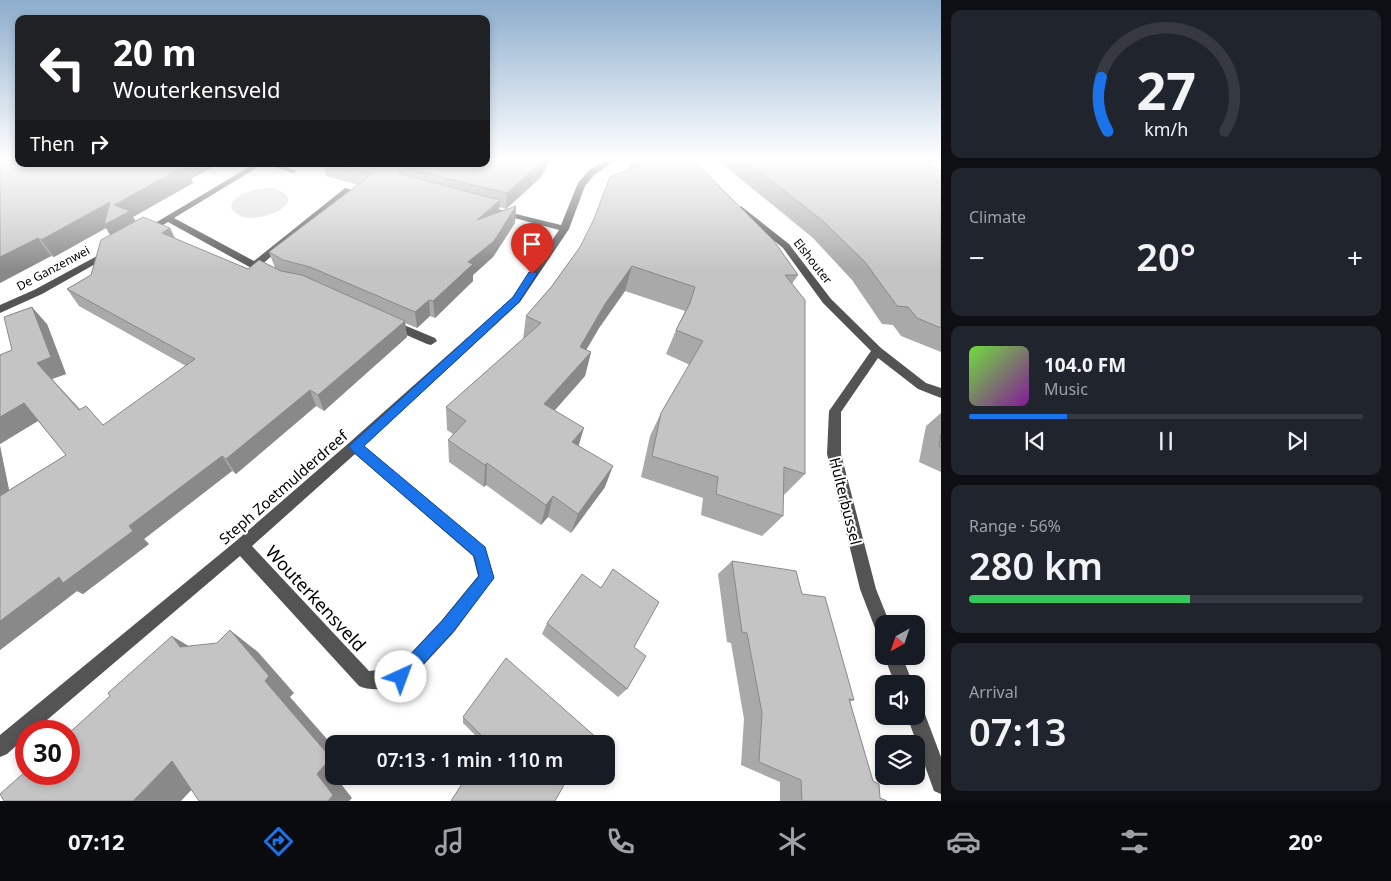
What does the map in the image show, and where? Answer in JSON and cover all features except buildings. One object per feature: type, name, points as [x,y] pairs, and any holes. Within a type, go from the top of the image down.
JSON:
[{"type":"street","points":[[134,238],[208,195]]},
{"type":"street","points":[[255,265],[341,195]]},
{"type":"street","name":"Steph Zoetmulderdreef","points":[[0,747],[241,546],[516,300],[564,229],[577,195]]},
{"type":"street","name":"Elshouter","points":[[733,203],[786,246],[827,301],[877,351],[922,386],[941,393]]},
{"type":"street","points":[[489,209],[564,229]]},
{"type":"street","points":[[169,219],[276,278]]},
{"type":"street","name":"De Ganzenwei","points":[[0,309],[38,292],[117,248]]},
{"type":"street","points":[[379,318],[431,341]]},
{"type":"street","name":"Hulterbussel","points":[[877,351],[835,411],[834,454],[868,589],[878,615]]},
{"type":"street","name":"Wouterkensveld","points":[[241,546],[365,680],[401,677],[448,626],[486,578],[480,552],[355,446]]},
{"type":"street","points":[[919,725],[941,784]]},
{"type":"shaded area","points":[[241,195],[286,195],[288,198],[287,204],[272,214],[250,218],[240,216],[231,208],[232,202]]},
{"type":"route","points":[[401,677],[448,626],[486,578],[480,552],[355,446],[516,300],[532,274]]}]
